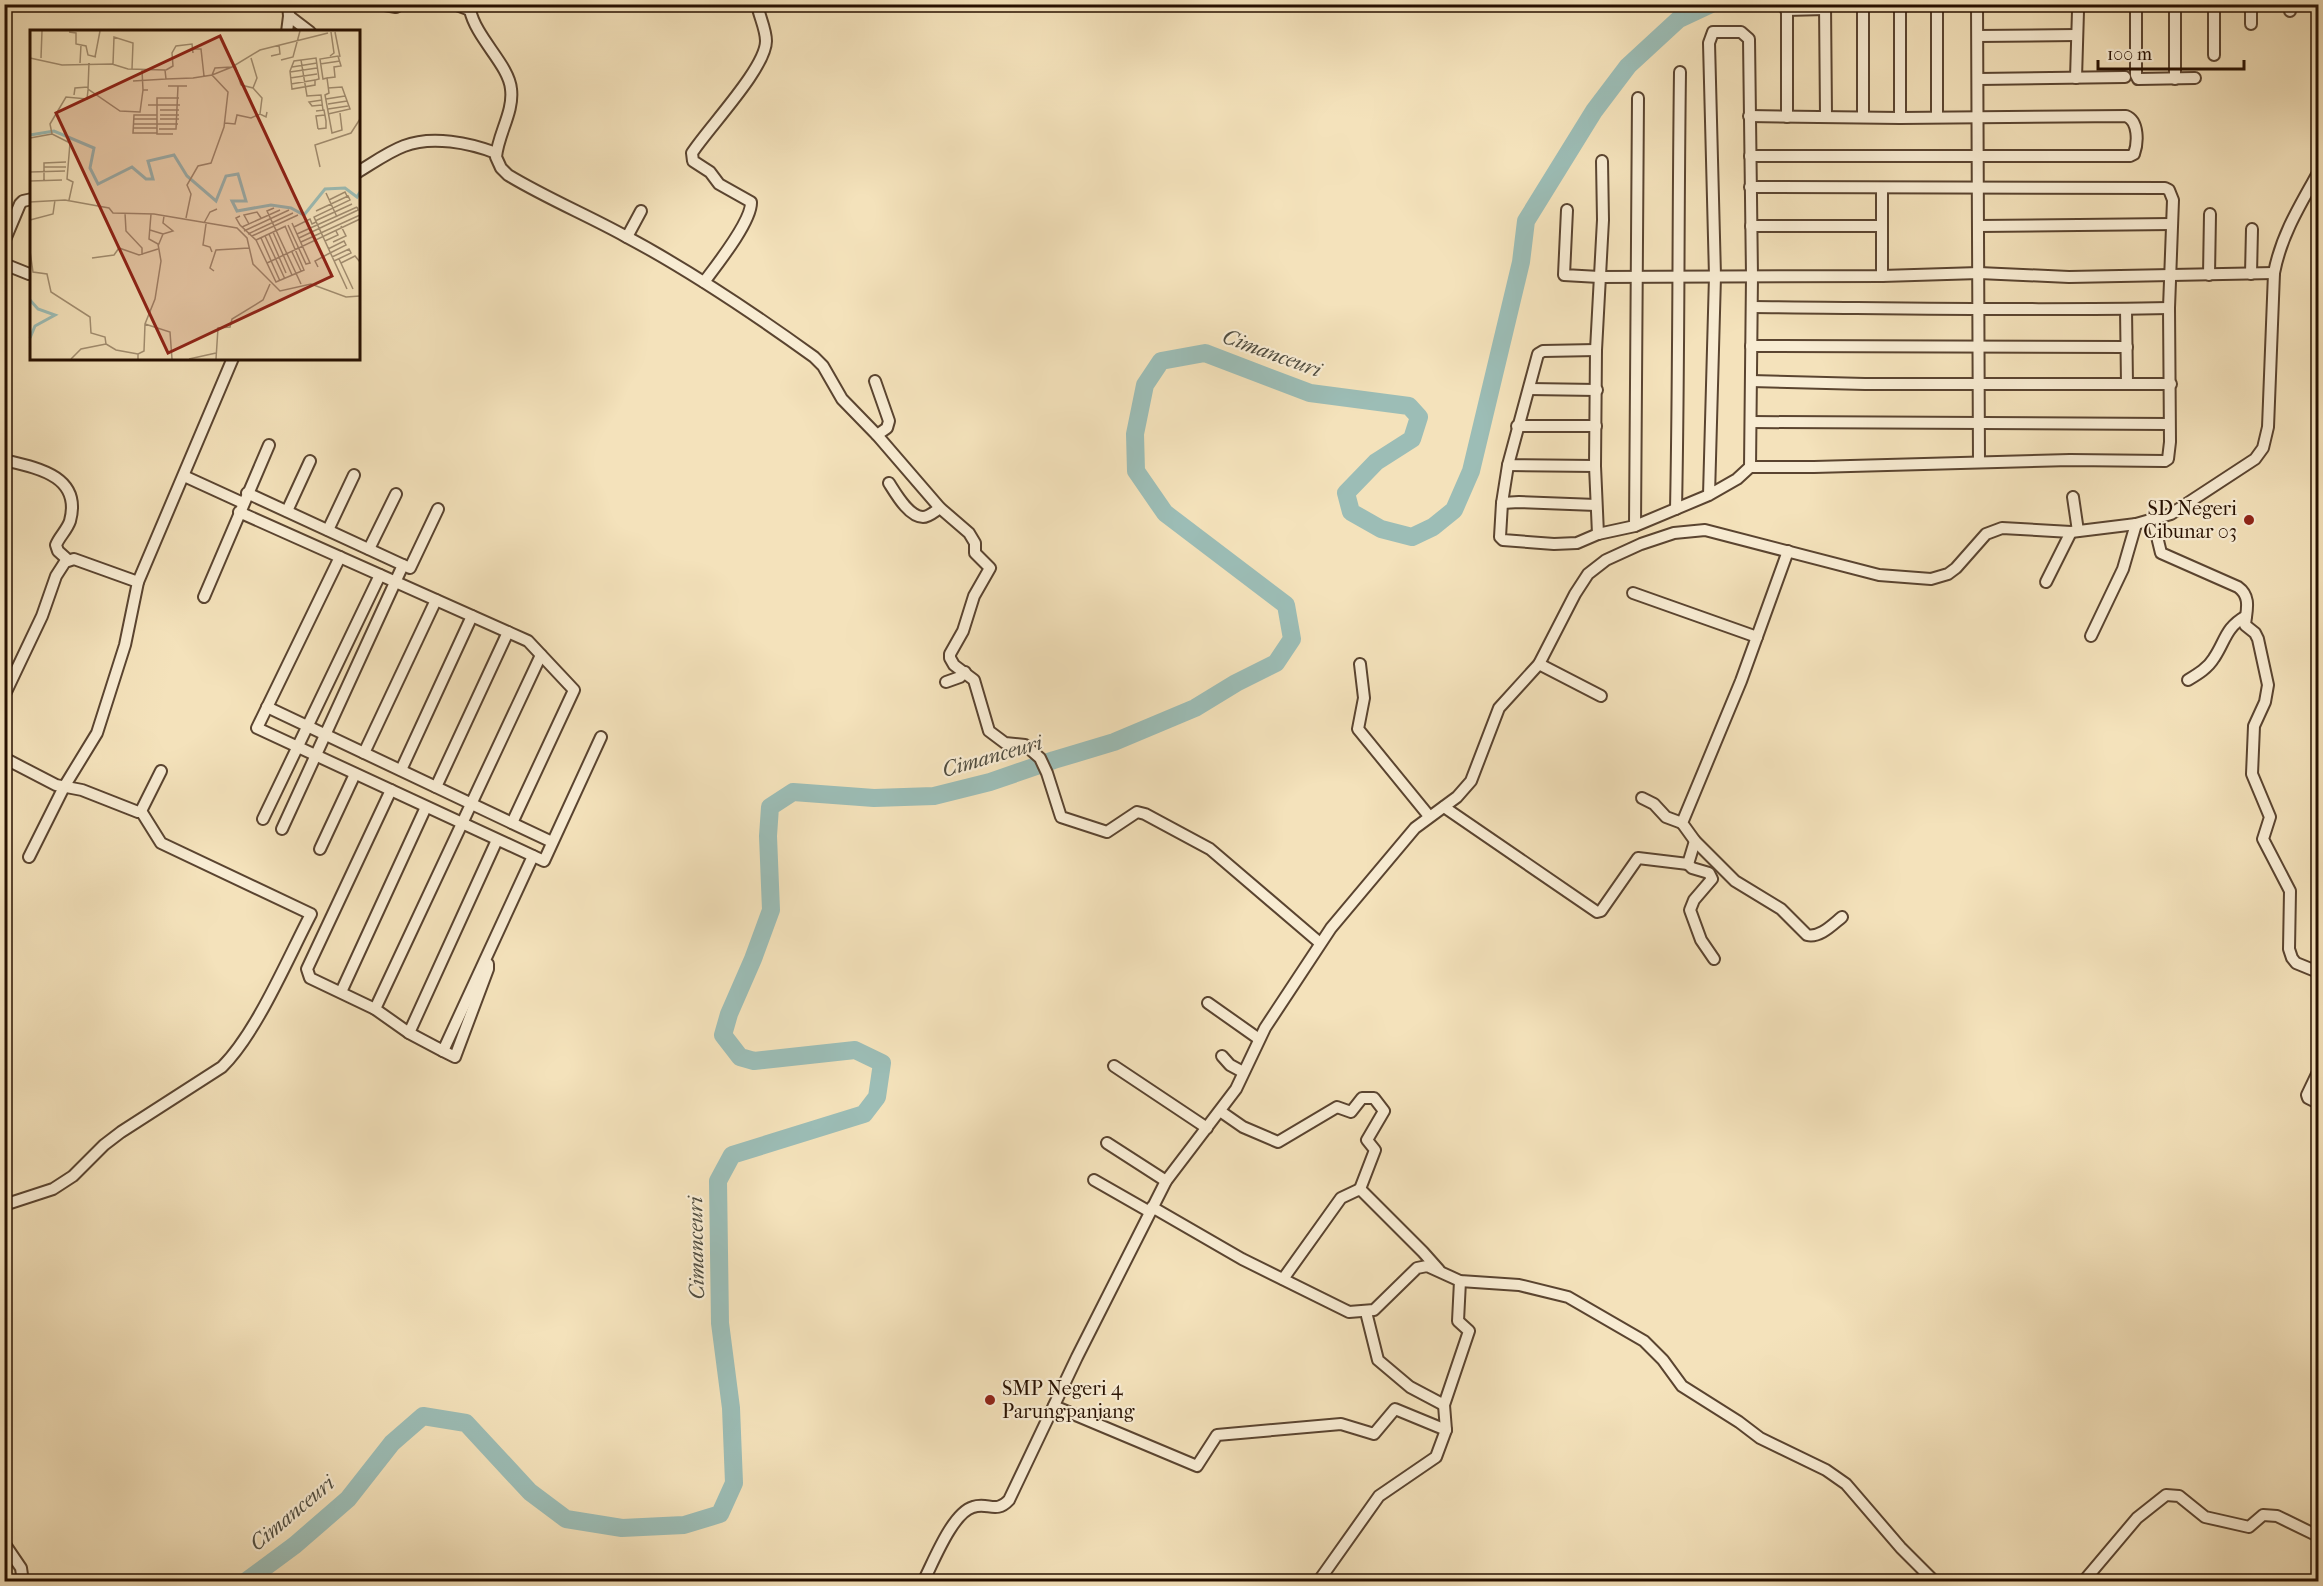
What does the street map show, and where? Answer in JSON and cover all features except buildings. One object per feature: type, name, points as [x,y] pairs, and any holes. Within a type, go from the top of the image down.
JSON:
[{"type":"street","points":[[287,30],[288,4]]},
{"type":"street","points":[[379,4],[396,7],[401,4]]},
{"type":"street","points":[[454,4],[473,7],[473,24],[507,76],[511,87],[511,103],[496,153],[499,165],[508,175],[627,237],[704,282],[739,303],[814,357],[823,366],[842,399],[877,435],[940,508],[969,533],[974,541],[975,553],[990,568],[974,596],[963,631],[950,656],[954,665],[974,680],[989,731],[1005,743],[1025,746],[1040,758],[1047,773],[1059,814],[1065,820],[1107,832],[1137,813],[1145,814],[1210,849],[1320,944]]},
{"type":"street","points":[[704,282],[731,244],[752,207],[751,202],[719,184],[710,172],[693,160],[692,153],[736,97],[762,57],[766,41],[757,4]]},
{"type":"street","points":[[1863,4],[1863,117]]},
{"type":"street","points":[[1900,4],[1900,118]]},
{"type":"street","points":[[1937,4],[1937,117]]},
{"type":"street","points":[[1977,4],[1979,462]]},
{"type":"street","points":[[2136,4],[2136,75],[2138,79],[2195,78]]},
{"type":"street","points":[[2175,4],[2175,79]]},
{"type":"street","points":[[2214,4],[2214,55]]},
{"type":"street","points":[[2251,4],[2251,24]]},
{"type":"street","points":[[1787,117],[1786,7],[1825,7],[1826,116]]},
{"type":"street","points":[[2076,78],[2079,11]]},
{"type":"street","points":[[289,16],[307,30]]},
{"type":"street","points":[[1709,495],[1715,276],[1709,43],[1713,32],[1741,32],[1748,36],[1752,276],[1750,467]]},
{"type":"street","points":[[1978,36],[2077,35]]},
{"type":"street","points":[[1676,509],[1679,382],[1677,276],[1680,72]]},
{"type":"street","points":[[1978,79],[2125,77]]},
{"type":"street","points":[[1635,526],[1638,98]]},
{"type":"street","points":[[1749,116],[1900,118],[2126,116],[2135,124],[2136,150],[2130,156],[1750,156]]},
{"type":"street","points":[[360,171],[395,150],[416,142],[473,144],[496,153]]},
{"type":"street","points":[[1598,534],[1595,466],[1596,350],[1604,220],[1602,161]]},
{"type":"street","points":[[923,1581],[955,1521],[964,1512],[973,1507],[998,1508],[1009,1500],[1166,1181],[1236,1089],[1259,1039],[1320,944],[1398,846],[1429,816],[1456,797],[1471,781],[1499,708],[1539,664],[1575,594],[1588,574],[1605,560],[1641,543],[1674,533],[1705,530],[1879,575],[1930,579],[1948,574],[1956,568],[1986,534],[1993,530],[2016,528],[2074,532],[2136,524],[2171,514],[2250,463],[2263,448],[2268,428],[2274,273],[2277,254],[2285,233],[2319,173]]},
{"type":"street","points":[[1596,350],[1539,353],[1536,358],[1508,465],[1500,537],[1506,541],[1577,543],[1598,534],[1635,526],[1709,495],[1737,479],[1750,467],[2165,461],[2169,453],[2169,308],[2173,200],[2169,190],[2164,188],[1750,187]]},
{"type":"street","points":[[1882,188],[1882,276]]},
{"type":"street","points":[[4,242],[20,204],[30,199]]},
{"type":"street","points":[[1566,210],[1564,275],[1599,277],[1882,276],[1978,273],[2069,277],[2274,273]]},
{"type":"street","points":[[627,237],[641,211]]},
{"type":"street","points":[[2209,275],[2210,214]]},
{"type":"street","points":[[1979,226],[2172,224]]},
{"type":"street","points":[[1751,225],[1882,226]]},
{"type":"street","points":[[2252,229],[2252,274]]},
{"type":"street","points":[[4,264],[29,274]]},
{"type":"street","points":[[1752,307],[1978,310],[2169,308]]},
{"type":"street","points":[[2126,309],[2127,384]]},
{"type":"street","points":[[1751,346],[2127,347]]},
{"type":"street","points":[[29,857],[64,787],[98,733],[127,635],[138,582],[232,360]]},
{"type":"street","points":[[875,381],[890,421],[887,428],[877,435]]},
{"type":"street","points":[[1751,381],[2170,384]]},
{"type":"street","points":[[1529,389],[1596,390]]},
{"type":"street","points":[[1752,422],[2169,423]]},
{"type":"street","points":[[1517,426],[1596,426]]},
{"type":"street","points":[[204,597],[269,445]]},
{"type":"street","points":[[4,460],[52,475],[65,483],[69,492],[70,520],[56,545],[58,551],[68,560]]},
{"type":"street","points":[[287,511],[310,461]]},
{"type":"street","points":[[1508,465],[1595,466]]},
{"type":"street","points":[[328,530],[354,475]]},
{"type":"street","points":[[183,476],[243,503],[340,557],[528,641],[573,690],[512,823]]},
{"type":"street","points":[[889,483],[903,503],[920,517],[928,516],[940,508]]},
{"type":"street","points":[[369,549],[396,494]]},
{"type":"street","points":[[2046,582],[2074,532],[2073,497]]},
{"type":"street","points":[[1502,503],[1519,501],[1596,505]]},
{"type":"street","points":[[243,503],[287,511],[410,568],[438,509]]},
{"type":"street","points":[[2153,520],[2161,554],[2243,591],[2247,603],[2245,626],[2256,633],[2268,685],[2265,702],[2254,726],[2252,774],[2270,817],[2263,839],[2290,891],[2289,949],[2292,958],[2296,963],[2319,972]]},
{"type":"street","points":[[2091,636],[2123,569],[2136,524]]},
{"type":"street","points":[[1682,823],[1741,681],[1788,550]]},
{"type":"street","points":[[340,557],[257,728],[544,861],[602,736]]},
{"type":"street","points":[[4,696],[42,616],[59,570],[68,560],[74,559],[138,582]]},
{"type":"street","points":[[282,830],[403,565]]},
{"type":"street","points":[[263,819],[380,575]]},
{"type":"street","points":[[1633,593],[1756,637]]},
{"type":"street","points":[[364,753],[436,600]]},
{"type":"street","points":[[401,770],[472,616]]},
{"type":"street","points":[[2188,681],[2206,668],[2215,657],[2227,632],[2246,616]]},
{"type":"street","points":[[436,787],[508,632]]},
{"type":"street","points":[[375,1009],[541,655]]},
{"type":"street","points":[[1360,664],[1364,698],[1358,729],[1429,816]]},
{"type":"street","points":[[1539,664],[1601,696]]},
{"type":"street","points":[[946,682],[960,677],[965,672]]},
{"type":"street","points":[[267,707],[552,842]]},
{"type":"street","points":[[4,758],[64,787],[82,790],[134,811],[141,811]]},
{"type":"street","points":[[141,811],[161,771]]},
{"type":"street","points":[[320,849],[356,774]]},
{"type":"street","points":[[392,790],[307,969],[310,978],[375,1009],[409,1033],[443,1051],[533,856]]},
{"type":"street","points":[[1642,798],[1654,804],[1661,813],[1682,823],[1695,841],[1735,881],[1781,909],[1807,935],[1813,936],[1821,933],[1842,917]]},
{"type":"street","points":[[340,992],[426,807]]},
{"type":"street","points":[[1444,807],[1519,856],[1597,912],[1601,911],[1638,858],[1688,864],[1692,868],[1708,873],[1712,877],[1710,883],[1694,900],[1690,910],[1701,940],[1714,959]]},
{"type":"street","points":[[4,1204],[53,1189],[73,1176],[104,1145],[122,1132],[222,1067],[233,1055],[259,1013],[311,914],[161,843],[141,811]]},
{"type":"street","points":[[409,1033],[497,840]]},
{"type":"street","points":[[1688,864],[1695,841]]},
{"type":"street","points":[[1208,1003],[1259,1039]]},
{"type":"street","points":[[1222,1056],[1230,1065],[1244,1072]]},
{"type":"street","points":[[1114,1066],[1207,1128]]},
{"type":"street","points":[[2319,1072],[2307,1095],[2308,1098],[2319,1103]]},
{"type":"street","points":[[1220,1111],[1243,1127],[1278,1142],[1337,1107],[1351,1112],[1362,1098],[1374,1098],[1384,1111],[1367,1140],[1375,1150],[1360,1189],[1341,1198],[1283,1279]]},
{"type":"street","points":[[1107,1143],[1166,1181]]},
{"type":"street","points":[[1094,1180],[1242,1259],[1349,1312],[1374,1310],[1417,1268],[1427,1266],[1460,1281],[1519,1285],[1568,1297],[1644,1341],[1663,1360],[1682,1386],[1760,1438],[1826,1470],[1846,1484],[1901,1548],[1935,1581]]},
{"type":"street","points":[[1360,1189],[1442,1274]]},
{"type":"street","points":[[1317,1581],[1379,1496],[1436,1457],[1446,1430],[1444,1405],[1469,1331],[1458,1320],[1460,1281]]},
{"type":"street","points":[[1366,1312],[1378,1360],[1410,1387],[1444,1405]]},
{"type":"street","points":[[1054,1406],[1197,1466],[1216,1435],[1341,1424],[1374,1434],[1395,1409],[1446,1430]]},
{"type":"street","points":[[2083,1581],[2137,1518],[2166,1495],[2179,1496],[2205,1517],[2249,1527],[2263,1515],[2277,1516],[2319,1536]]},
{"type":"street","points":[[4,1543],[21,1568],[23,1581]]},
{"type":"waterway","name":"Cimanceuri","points":[[245,1582],[295,1545],[348,1499],[392,1443],[423,1416],[466,1423],[530,1492],[566,1519],[622,1528],[684,1525],[720,1514],[734,1483],[731,1408],[720,1323],[718,1181],[732,1155],[864,1114],[877,1097],[882,1063],[855,1050],[754,1061],[740,1057],[723,1035],[729,1014],[771,910],[768,836],[770,807],[793,792],[874,798],[934,796],[990,782],[1114,742],[1195,708],[1236,683],[1276,663],[1292,639],[1286,605],[1165,513],[1136,471],[1135,434],[1145,385],[1161,361],[1205,353],[1310,393],[1409,406],[1419,417],[1412,439],[1376,462],[1346,493],[1351,512],[1381,529],[1412,537],[1433,527],[1454,510],[1471,471],[1521,262],[1526,221],[1594,111],[1628,66],[1679,19],[1711,4]]},
{"type":"place","name":"SD Negeri Cibunar 03","points":[[2249,520]]},
{"type":"place","name":"SMP Negeri 4 Parungpanjang","points":[[990,1400]]}]
